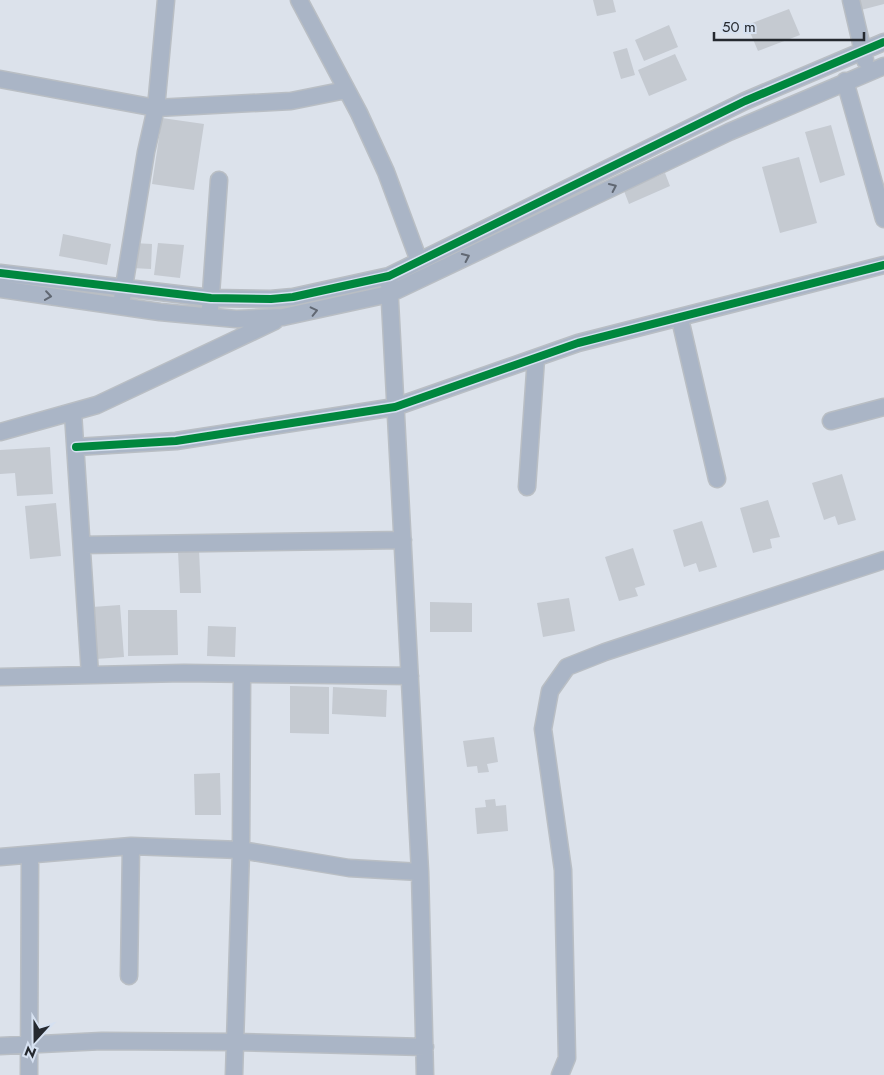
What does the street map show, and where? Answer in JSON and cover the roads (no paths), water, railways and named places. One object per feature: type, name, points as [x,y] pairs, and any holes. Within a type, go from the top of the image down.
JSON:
[{"type":"street","points":[[121,306],[146,152],[156,108],[166,0]]},
{"type":"street","points":[[299,0],[359,113],[386,172],[419,261]]},
{"type":"street","points":[[851,0],[868,72]]},
{"type":"street","points":[[0,273],[211,298],[244,300],[293,297],[389,276],[744,101],[863,49],[884,42]]},
{"type":"street","points":[[0,289],[121,306],[236,319],[284,317],[389,294],[728,132],[884,66]]},
{"type":"street","points":[[0,79],[156,108],[291,101],[346,90]]},
{"type":"street","points":[[845,81],[884,219]]},
{"type":"street","points":[[209,316],[219,180]]},
{"type":"street","points":[[76,447],[176,441],[395,407],[578,343],[884,265]]},
{"type":"street","points":[[389,276],[420,872],[425,1075]]},
{"type":"street","points":[[0,432],[97,405],[284,317]]},
{"type":"street","points":[[680,318],[717,479]]},
{"type":"street","points":[[527,487],[536,358]]},
{"type":"street","points":[[831,421],[884,407]]},
{"type":"street","points":[[73,413],[90,675]]},
{"type":"street","points":[[82,545],[403,540]]},
{"type":"street","points":[[560,1075],[567,1058],[563,870],[543,729],[550,691],[558,678],[567,667],[605,652],[884,560]]},
{"type":"street","points":[[0,677],[242,674],[410,676]]},
{"type":"street","points":[[234,1075],[241,850],[242,674]]},
{"type":"street","points":[[0,857],[131,846],[241,850],[348,868],[420,872]]},
{"type":"street","points":[[129,976],[131,846]]},
{"type":"street","points":[[28,1075],[30,855]]},
{"type":"street","points":[[0,1046],[102,1041],[425,1047]]}]
